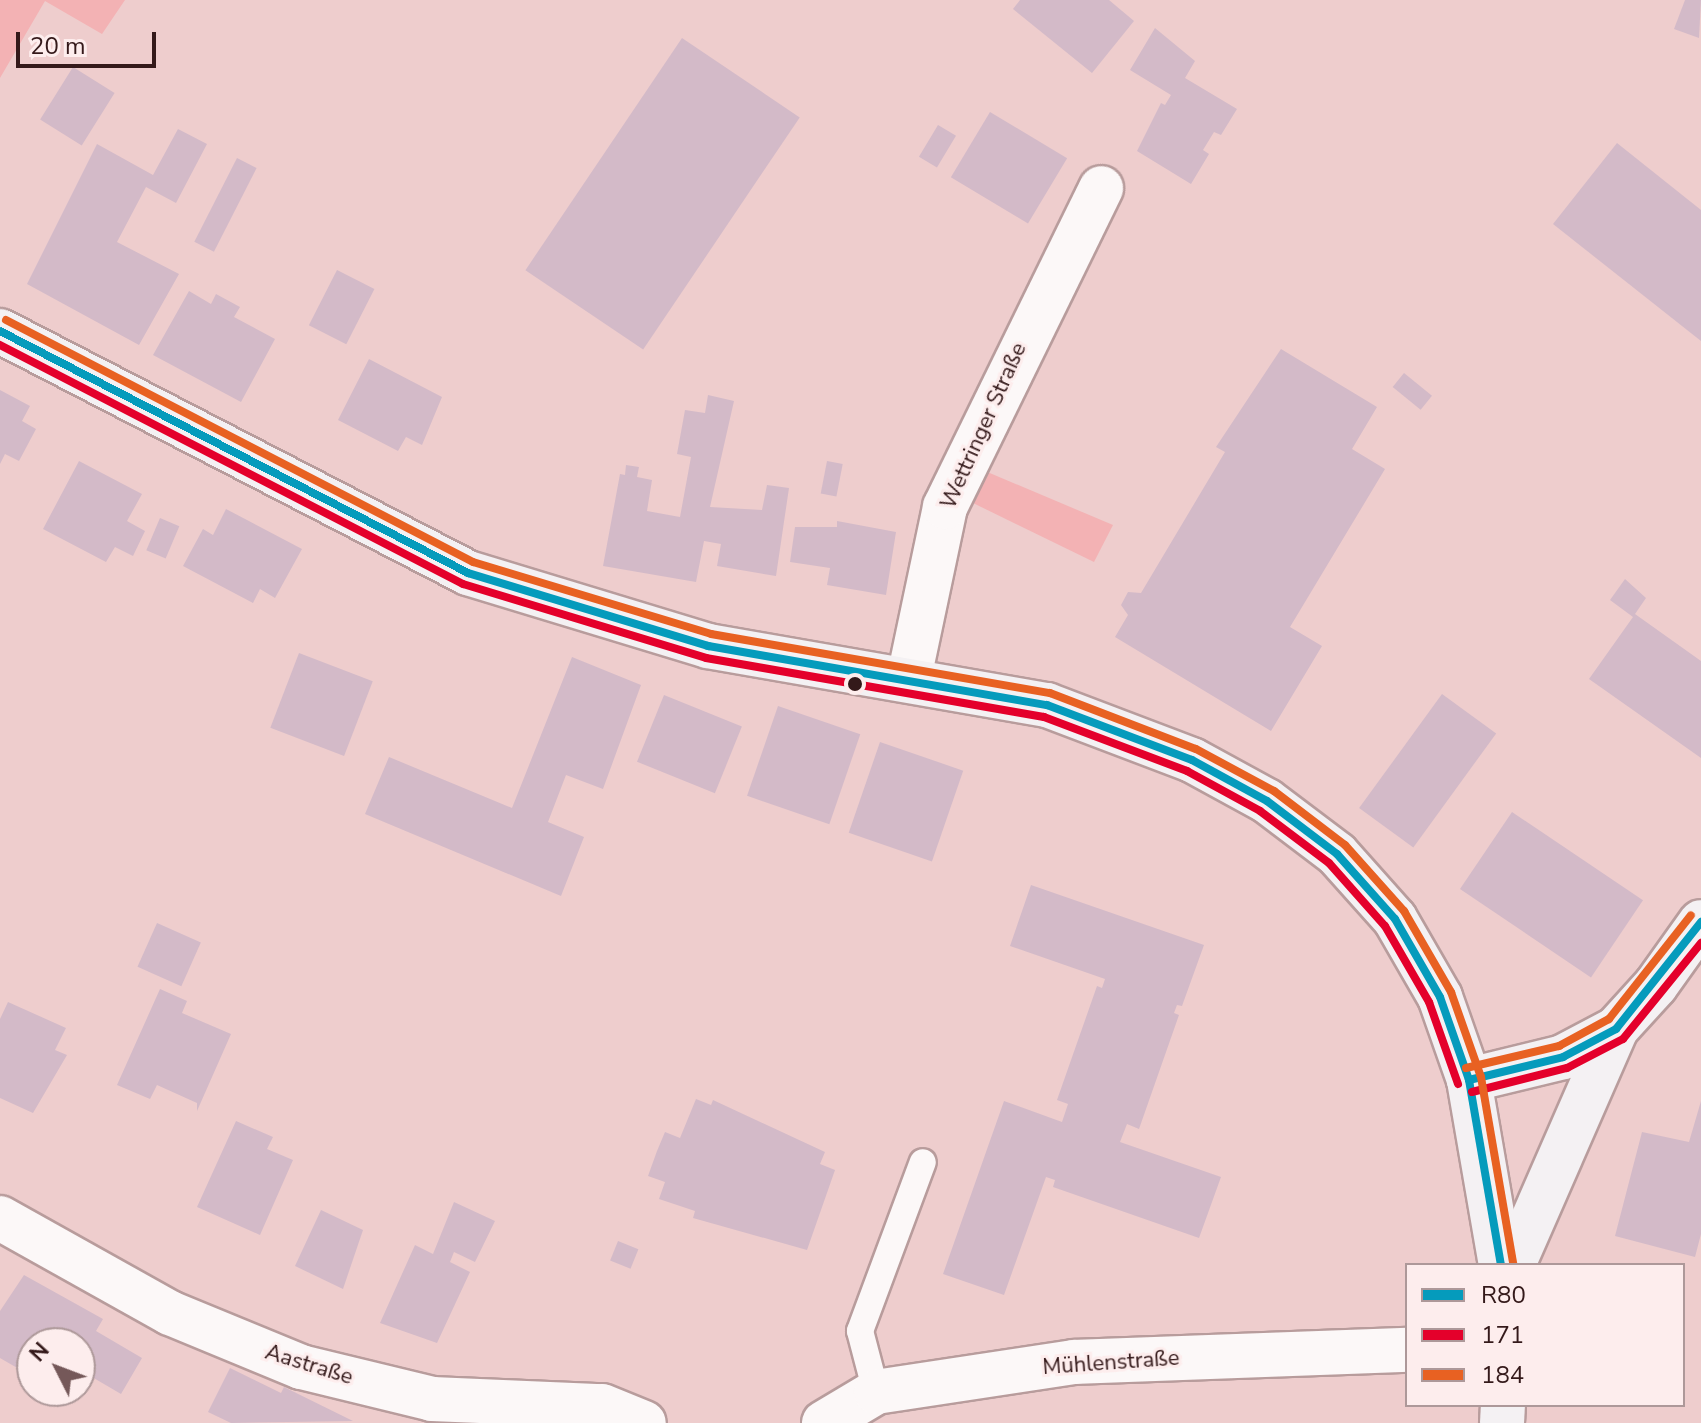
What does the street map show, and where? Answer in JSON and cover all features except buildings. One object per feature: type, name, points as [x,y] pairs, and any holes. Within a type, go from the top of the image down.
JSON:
[{"type":"main road","points":[[0,331],[468,573],[708,646],[909,678],[1047,705],[1109,725],[1192,760],[1267,801],[1337,854],[1395,919],[1440,997],[1469,1080],[1501,1263]]},
{"type":"main road","points":[[1514,1263],[1616,1029],[1656,985],[1701,922]]},
{"type":"main road","points":[[1469,1080],[1563,1057],[1616,1029]]},
{"type":"street","name":"Wettringer Straße","points":[[909,678],[945,507],[1101,188]]},
{"type":"street","name":"Aastraße","points":[[0,1218],[170,1313],[301,1367],[432,1399],[602,1406],[644,1423]]},
{"type":"street","name":"Mühlenstraße","points":[[824,1423],[876,1392],[1074,1362],[1405,1350]]},
{"type":"lane","points":[[876,1392],[860,1331],[923,1162]]},
{"type":"shaded area","points":[[0,0],[125,0],[102,34],[45,1],[0,78]]},
{"type":"shaded area","points":[[985,471],[1113,525],[1094,562],[973,503]]},
{"type":"transit line","name":"184","points":[[6,320],[473,562],[711,634],[1050,693],[1196,749],[1274,791],[1345,845],[1404,911],[1451,992],[1481,1077],[1513,1263]]},
{"type":"transit line","name":"R80","points":[[0,331],[468,573],[708,646],[1047,705],[1192,760],[1267,801],[1337,854],[1395,919],[1440,997],[1469,1080],[1501,1263]]},
{"type":"transit line","name":"171","points":[[0,345],[463,584],[706,658],[1044,717],[1187,771],[1260,811],[1329,863],[1385,926],[1429,1002],[1458,1084]]},
{"type":"transit line","name":"184","points":[[1466,1068],[1559,1046],[1609,1019],[1691,915]]},
{"type":"transit line","name":"R80","points":[[1469,1080],[1563,1057],[1616,1029],[1701,922]]},
{"type":"transit line","name":"171","points":[[1472,1092],[1567,1068],[1623,1039],[1701,943]]}]
